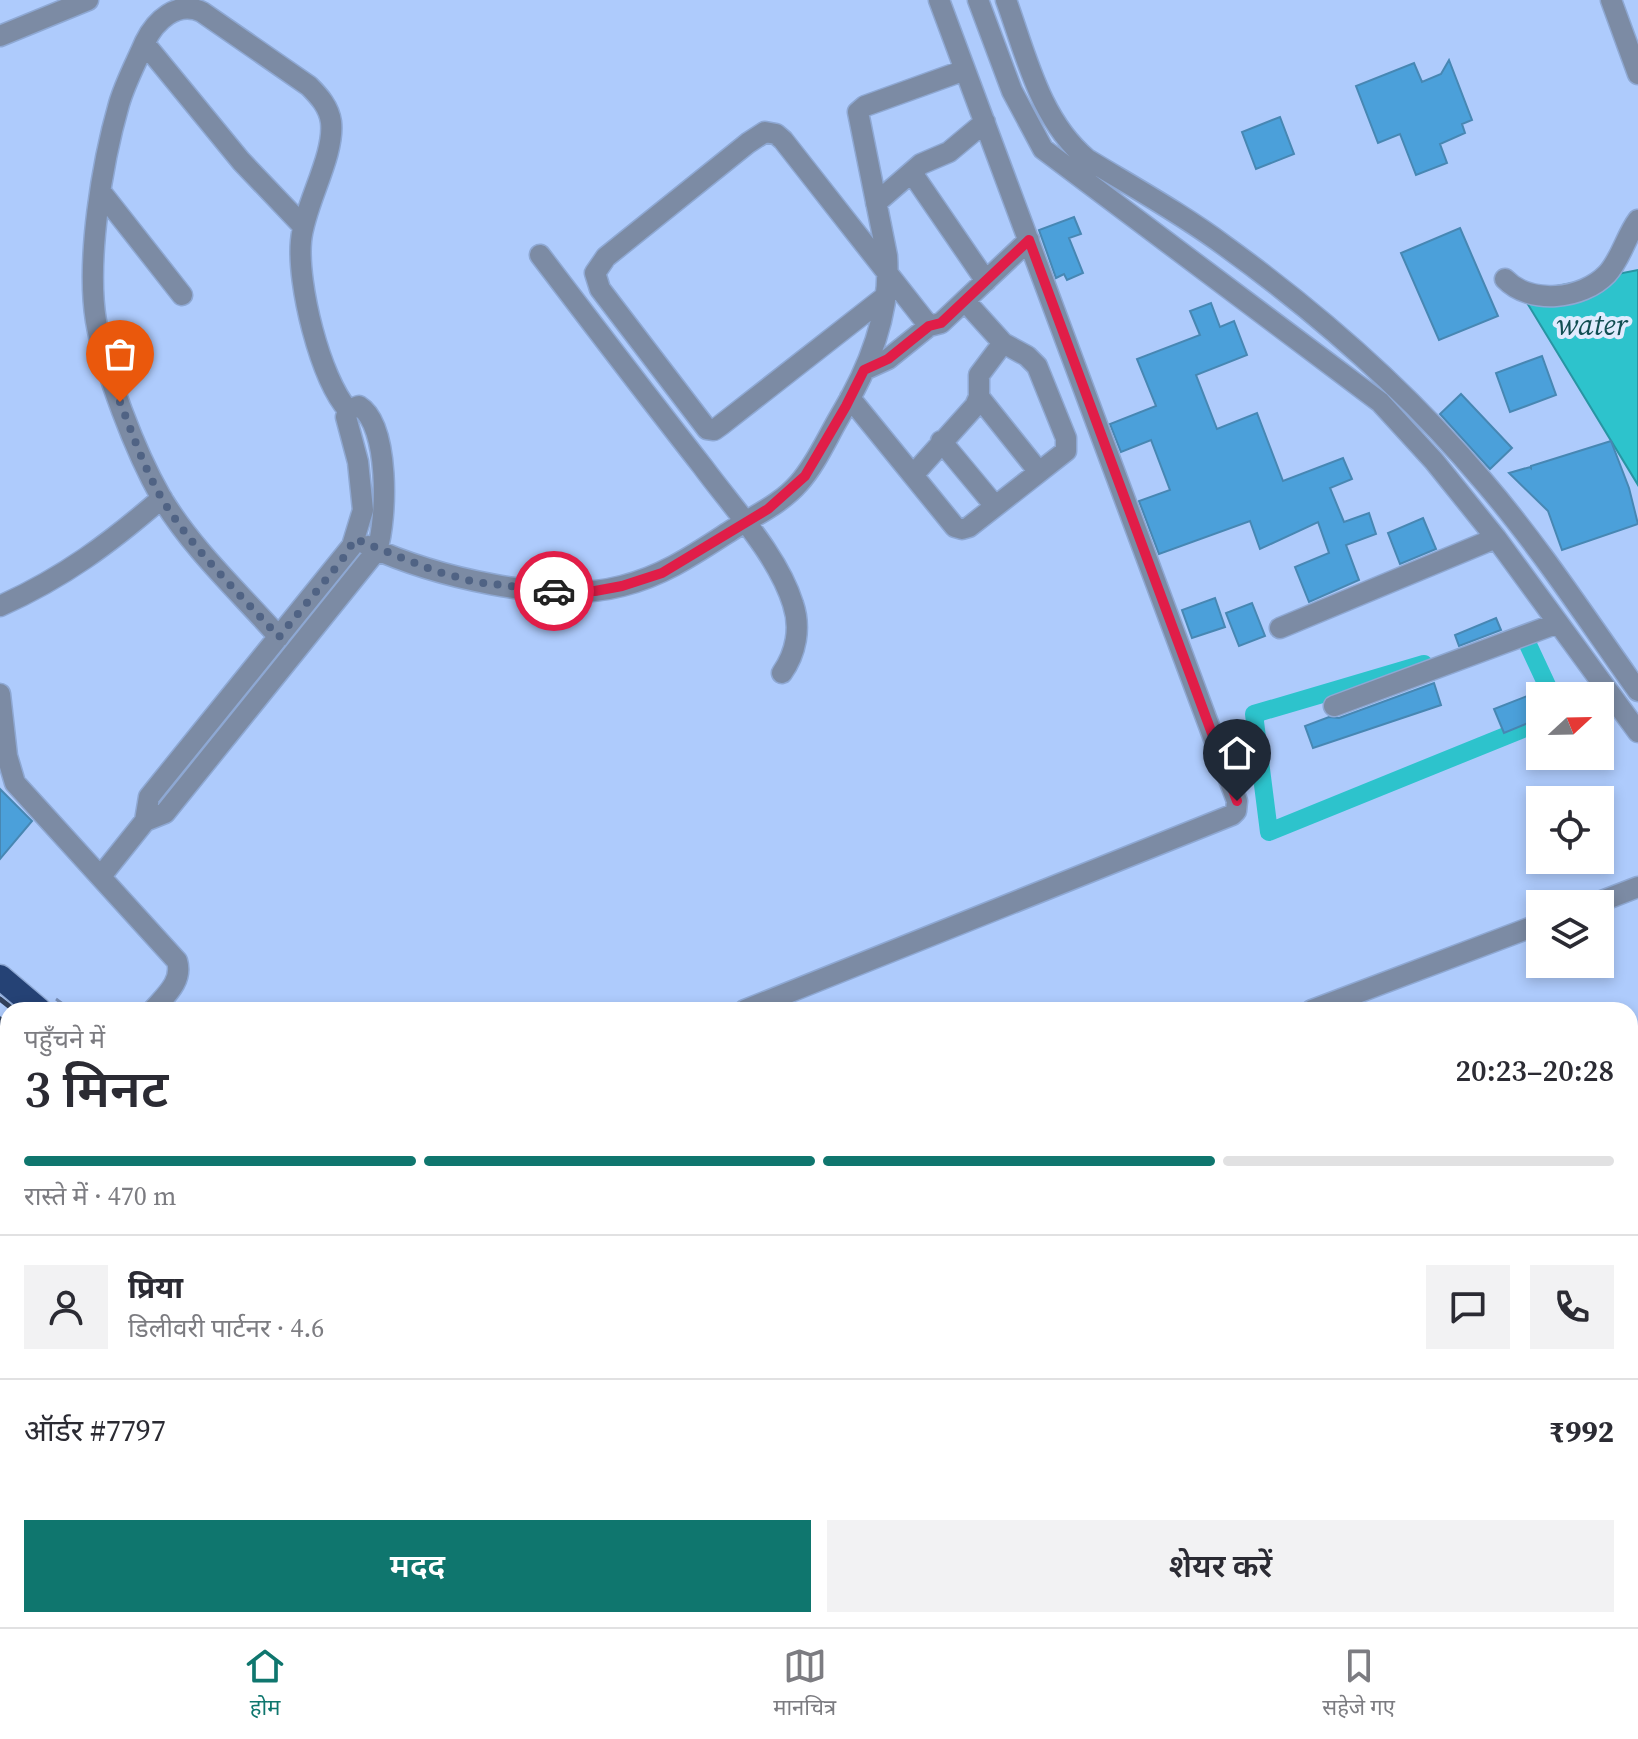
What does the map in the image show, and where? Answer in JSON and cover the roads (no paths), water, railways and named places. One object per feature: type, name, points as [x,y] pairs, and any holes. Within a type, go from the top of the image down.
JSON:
[{"type":"highway","points":[[0,977],[30,1002]]},
{"type":"street","points":[[0,36],[88,0]]},
{"type":"street","points":[[765,1002],[1236,811],[1237,801],[939,0]]},
{"type":"street","points":[[978,0],[1012,91],[1043,149],[1380,402],[1434,461],[1496,538],[1638,732]]},
{"type":"street","points":[[1006,0],[1050,116],[1071,146],[1224,244],[1335,332],[1425,419],[1483,481],[1638,691]]},
{"type":"street","points":[[1611,0],[1637,67]]},
{"type":"street","points":[[101,876],[145,821],[149,797],[342,560],[355,539],[363,510],[358,462],[347,427],[348,410],[333,390],[314,337],[300,253],[303,226],[331,133],[331,121],[321,99],[309,86],[193,7],[173,11],[160,20],[145,44],[119,103],[95,232],[95,318],[110,374],[141,458],[162,498],[193,542],[279,637]]},
{"type":"street","points":[[145,44],[241,161],[303,226]]},
{"type":"street","points":[[355,539],[435,571],[475,582],[562,592],[595,591],[662,573],[768,509],[805,476],[850,398],[879,332],[887,287],[876,203],[857,115],[860,109],[965,70]]},
{"type":"street","points":[[876,203],[926,161],[949,152],[985,122]]},
{"type":"street","points":[[887,287],[714,430],[707,429],[600,289],[595,273],[618,247],[761,133],[769,132],[783,140],[887,287],[929,326]]},
{"type":"street","points":[[912,173],[986,281]]},
{"type":"street","points":[[101,192],[182,295]]},
{"type":"street","points":[[1505,279],[1528,295],[1565,294],[1587,288],[1608,273],[1638,220]]},
{"type":"street","points":[[864,370],[888,359],[929,326],[941,323],[1029,240]]},
{"type":"street","points":[[540,255],[746,522],[784,581],[795,607],[796,639],[789,663],[782,673]]},
{"type":"street","points":[[850,398],[955,527],[962,529],[969,527],[1066,451],[1066,438],[1037,366],[1027,356],[1003,343],[965,301]]},
{"type":"street","points":[[913,475],[967,416],[979,397],[979,375],[1003,343]]},
{"type":"street","points":[[979,397],[1039,472]]},
{"type":"street","points":[[145,821],[165,813],[377,550],[382,534],[384,502],[378,440],[363,409],[354,406],[348,410]]},
{"type":"street","points":[[941,441],[995,506]]},
{"type":"street","points":[[0,606],[41,588],[69,571],[115,538],[162,498]]},
{"type":"street","points":[[1280,628],[1496,538]]},
{"type":"street","points":[[1334,706],[1564,632],[1592,627]]},
{"type":"street","points":[[0,694],[7,756],[15,783],[177,961],[180,972],[164,1002]]},
{"type":"street","points":[[1614,896],[1638,887]]},
{"type":"street","points":[[1333,1002],[1526,929]]},
{"type":"water","name":"water","points":[[1638,270],[1638,485],[1521,293]]},
{"type":"waterway","points":[[1538,631],[1524,636],[1545,682]]},
{"type":"waterway","points":[[1424,664],[1254,714],[1269,832],[1526,728]]},
{"type":"railway","points":[[0,999],[4,1002]]}]
